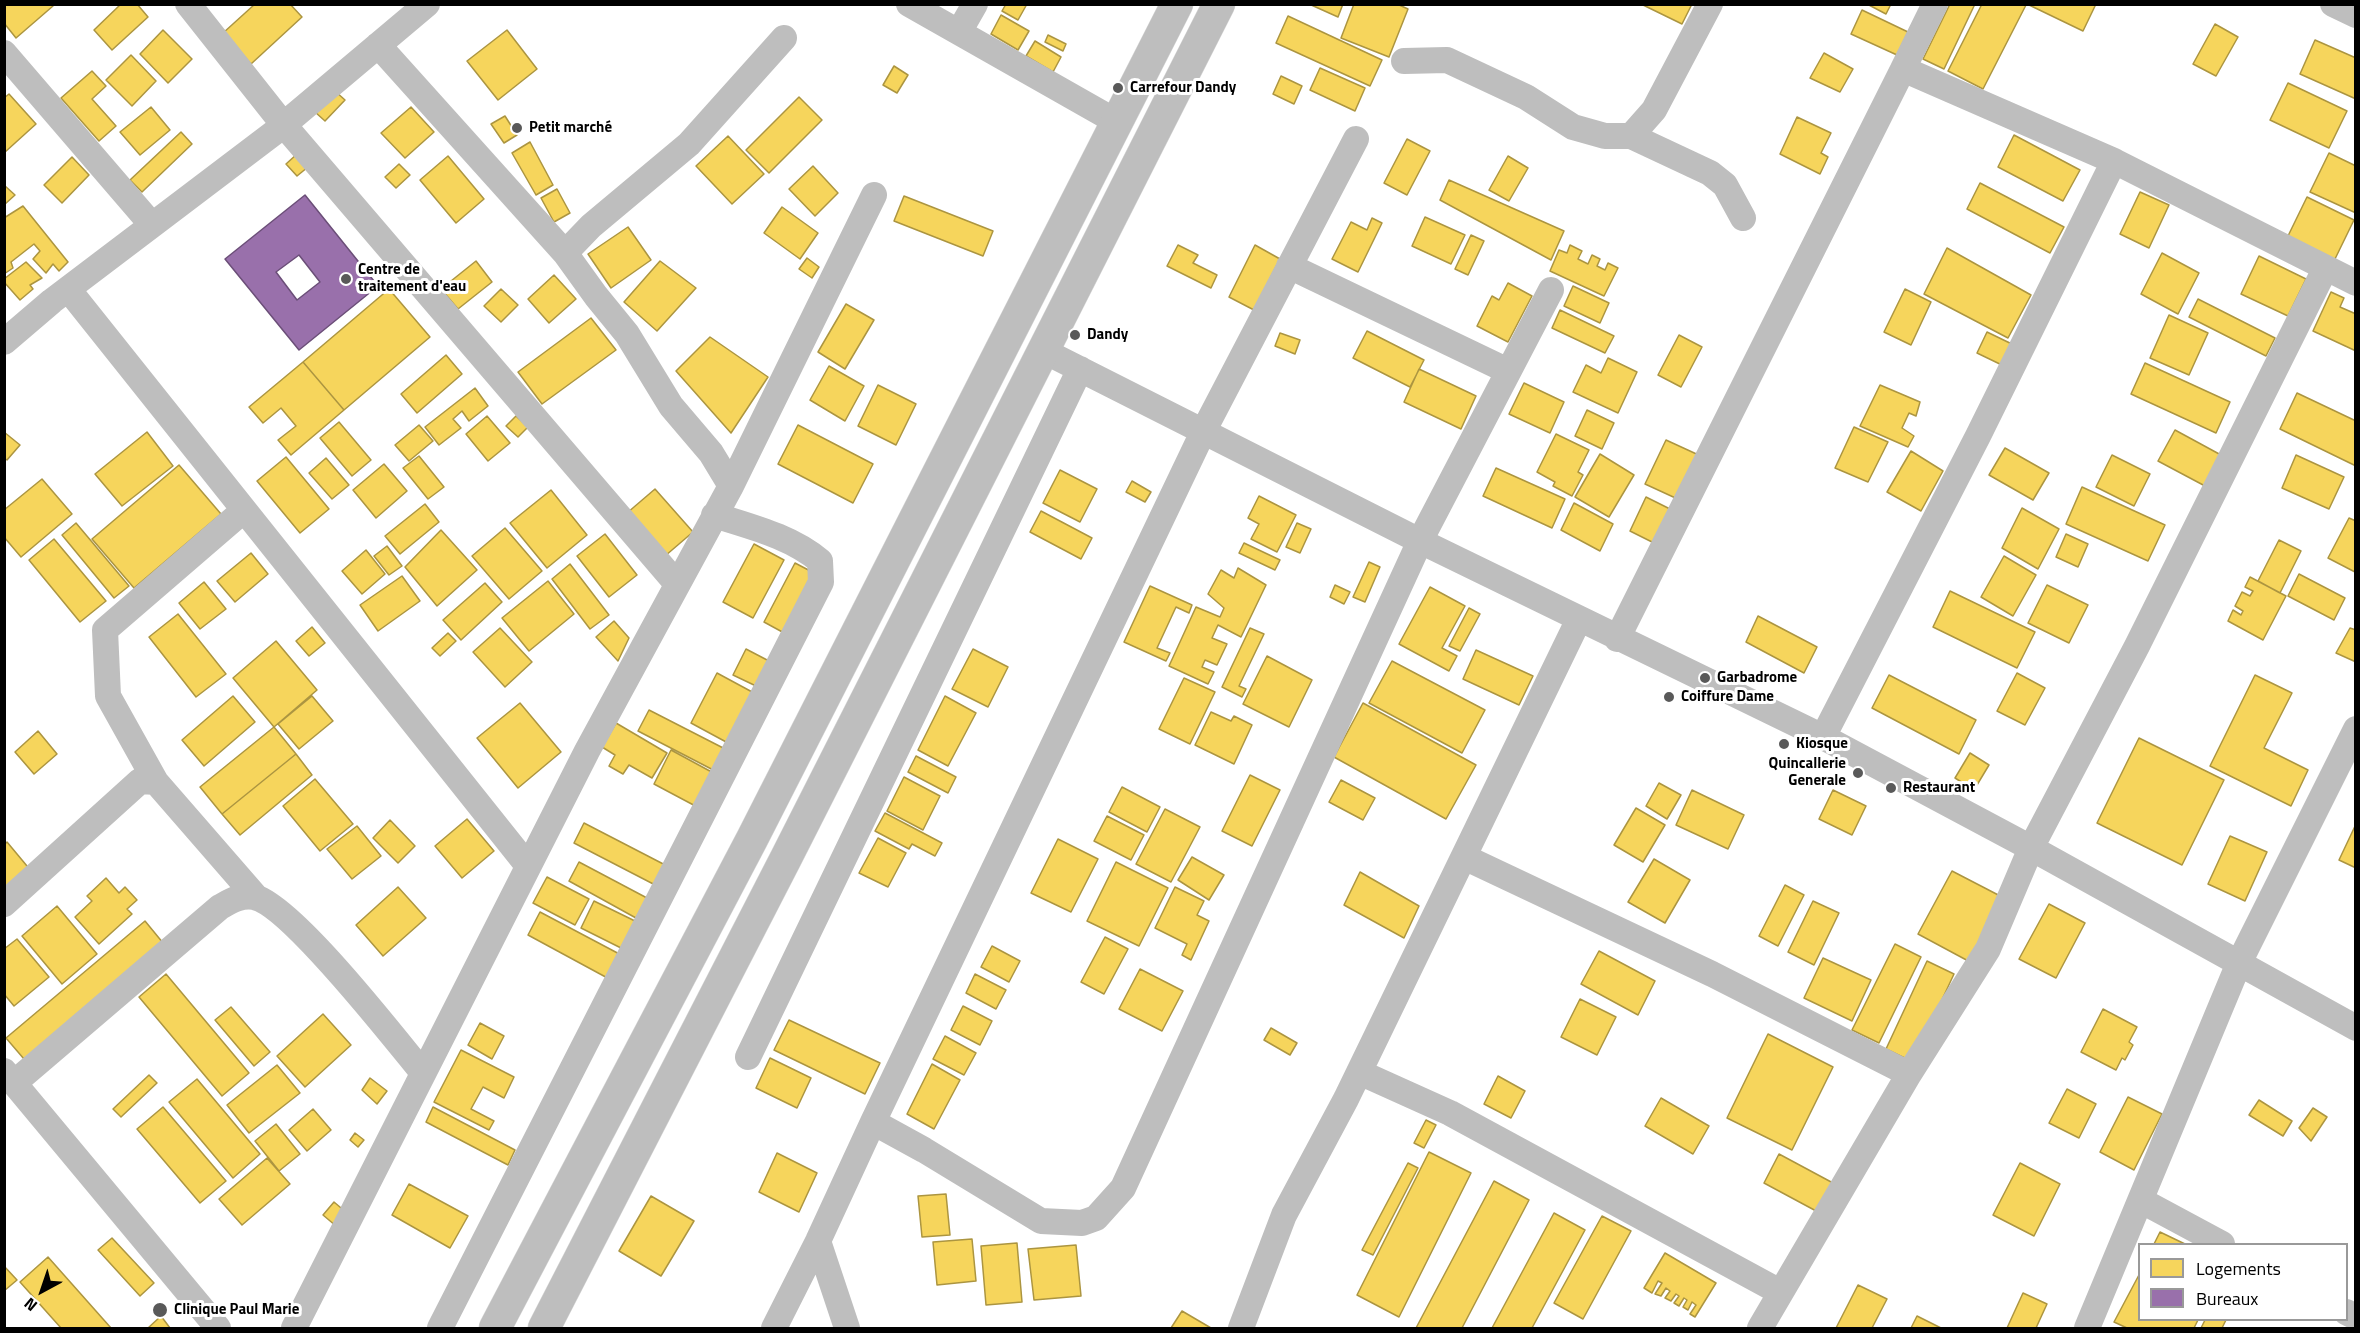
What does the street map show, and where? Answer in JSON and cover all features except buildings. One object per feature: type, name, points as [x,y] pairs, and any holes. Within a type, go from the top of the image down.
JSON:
[{"type":"main road","points":[[495,1329],[752,839],[1177,4]]},
{"type":"main road","points":[[544,1329],[786,858],[1219,4]]},
{"type":"street","points":[[188,4],[283,124],[677,584]]},
{"type":"street","points":[[4,342],[68,289],[283,124],[427,4]]},
{"type":"street","points":[[909,4],[1117,122]]},
{"type":"street","points":[[959,32],[975,4]]},
{"type":"street","points":[[1631,136],[1654,110],[1710,4]]},
{"type":"street","points":[[1617,639],[1935,4]]},
{"type":"street","points":[[2333,4],[2355,15]]},
{"type":"street","points":[[565,253],[591,226],[689,144],[784,38]]},
{"type":"street","points":[[378,45],[565,253],[627,334],[671,406],[711,453],[731,486]]},
{"type":"street","points":[[6,57],[152,225]]},
{"type":"street","points":[[1404,61],[1447,60],[1526,98],[1573,127],[1605,136],[1631,136],[1710,173],[1725,185],[1743,218]]},
{"type":"street","points":[[1903,69],[2114,161],[2355,283]]},
{"type":"street","points":[[774,1329],[1203,432],[1356,139]]},
{"type":"street","points":[[1823,737],[1978,436],[2114,161]]},
{"type":"street","points":[[294,1329],[587,751],[731,486],[874,195]]},
{"type":"street","points":[[1289,266],[1508,370]]},
{"type":"street","points":[[1760,1329],[1909,1074],[1988,949],[2031,848],[2137,646],[2325,269]]},
{"type":"street","points":[[68,289],[528,866]]},
{"type":"street","points":[[873,1122],[1041,1221],[1082,1223],[1096,1218],[1123,1188],[1420,541],[1551,290]]},
{"type":"street","points":[[1042,350],[1617,639],[1823,737],[2031,848],[2355,1028]]},
{"type":"street","points":[[748,1057],[1080,369]]},
{"type":"street","points":[[243,511],[105,630],[108,696],[156,782],[256,897],[281,914],[322,953],[423,1073]]},
{"type":"street","points":[[440,1329],[822,582],[820,561],[806,549],[785,539],[714,515]]},
{"type":"street","points":[[1241,1329],[1284,1215],[1359,1072],[1579,620]]},
{"type":"street","points":[[2087,1329],[2239,963],[2350,755],[2355,729]]},
{"type":"street","points":[[4,904],[140,781],[156,782]]},
{"type":"street","points":[[1464,856],[1712,974],[1909,1074]]},
{"type":"street","points":[[218,1329],[9,1077],[220,907],[237,897],[256,897]]},
{"type":"street","points":[[1359,1072],[1450,1113],[1780,1292]]},
{"type":"street","points":[[2142,1201],[2218,1243]]},
{"type":"street","points":[[818,1241],[847,1329]]},
{"type":"place","name":"Carrefour Dandy","points":[[1118,88]]},
{"type":"place","name":"Petit marché","points":[[517,128]]},
{"type":"place","name":"Centre de traitement d'eau","points":[[346,279]]},
{"type":"place","name":"Dandy","points":[[1075,335]]},
{"type":"place","name":"Garbadrome","points":[[1705,678]]},
{"type":"place","name":"Coiffure Dame","points":[[1669,697]]},
{"type":"place","name":"Kiosque","points":[[1784,744]]},
{"type":"place","name":"Quincallerie Generale","points":[[1858,773]]},
{"type":"place","name":"Restaurant","points":[[1891,788]]},
{"type":"place","name":"Clinique Paul Marie","points":[[160,1310]]}]
